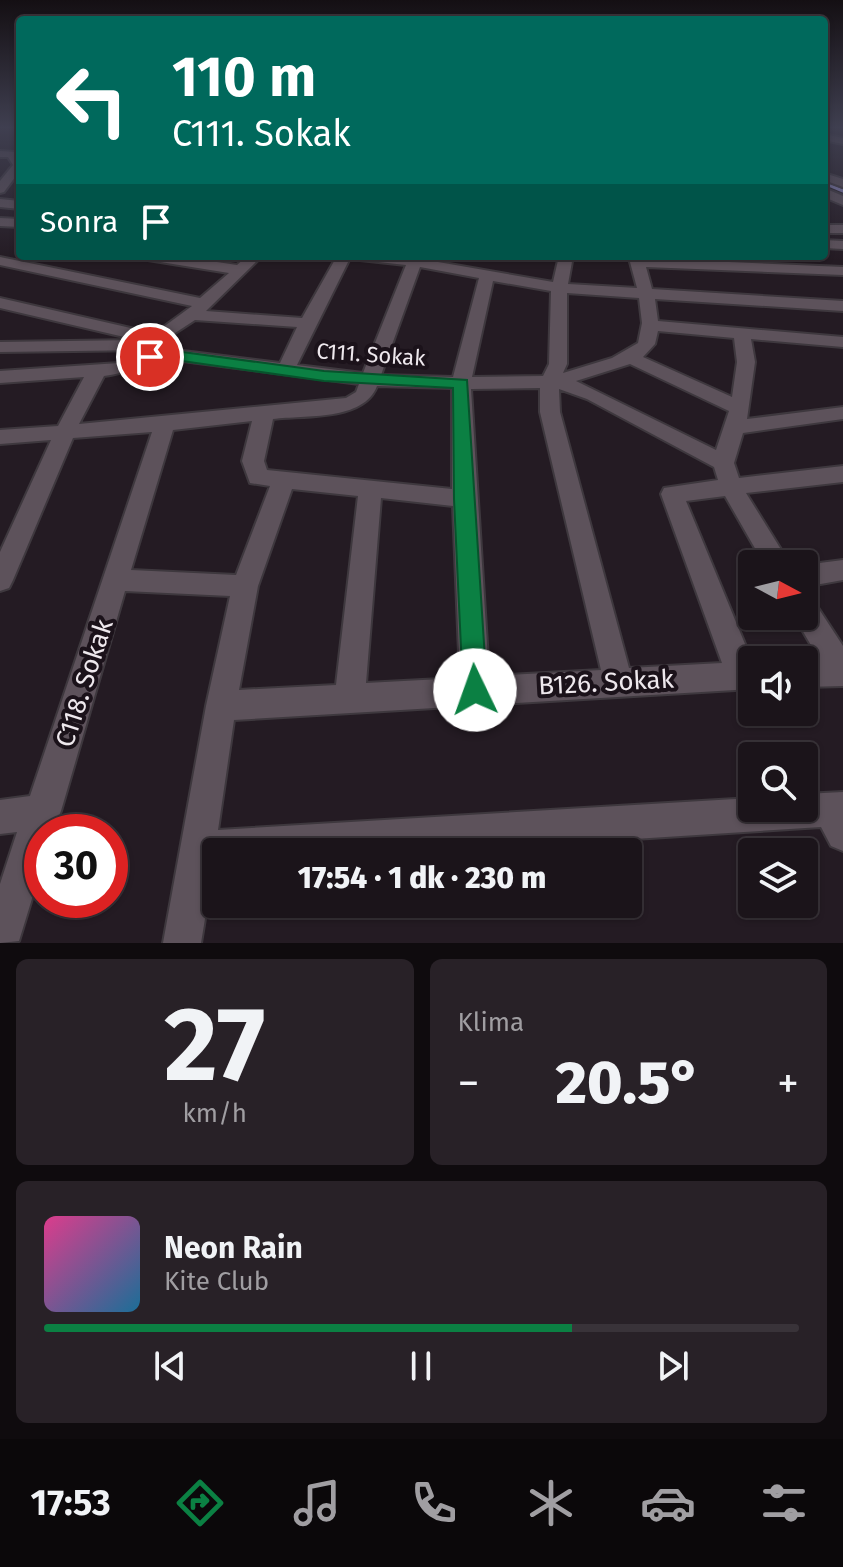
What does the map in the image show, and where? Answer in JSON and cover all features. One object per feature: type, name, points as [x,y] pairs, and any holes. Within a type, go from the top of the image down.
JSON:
[{"type":"street","points":[[135,289],[161,275],[175,260]]},
{"type":"street","points":[[188,260],[241,270]]},
{"type":"street","points":[[0,347],[149,351],[251,260]]},
{"type":"street","points":[[285,371],[342,260]]},
{"type":"street","points":[[398,260],[559,288],[843,306]]},
{"type":"street","points":[[565,260],[559,288],[558,364],[549,382],[550,412],[618,681]]},
{"type":"street","points":[[0,437],[264,415],[351,404],[364,395],[415,262]]},
{"type":"street","points":[[549,382],[632,358],[646,345],[649,325],[637,262],[843,271]]},
{"type":"street","points":[[3,265],[135,289],[198,309],[307,323]]},
{"type":"street","points":[[475,690],[461,383],[487,275]]},
{"type":"street","points":[[0,303],[134,333],[145,337],[149,351]]},
{"type":"street","points":[[649,325],[843,342]]},
{"type":"street","points":[[742,333],[746,362],[737,418],[723,463],[732,489],[769,550]]},
{"type":"street","name":"C111. Sokak","points":[[2,380],[122,368],[149,351],[370,380],[549,382],[575,386],[723,463]]},
{"type":"street","points":[[632,358],[737,418],[843,413]]},
{"type":"street","points":[[0,580],[65,432],[97,371]]},
{"type":"street","points":[[264,415],[253,461],[258,477],[464,499]]},
{"type":"street","name":"C118. Sokak","points":[[0,941],[165,424]]},
{"type":"street","points":[[738,653],[672,494],[843,474]]},
{"type":"street","points":[[182,943],[221,706],[245,586],[284,480]]},
{"type":"street","points":[[350,698],[370,489]]},
{"type":"street","points":[[818,574],[843,570]]},
{"type":"street","points":[[117,580],[245,586]]},
{"type":"street","points":[[817,630],[843,672],[818,673]]},
{"type":"street","name":"B126. Sokak","points":[[221,706],[738,675]]},
{"type":"street","points":[[0,817],[44,811]]},
{"type":"street","points":[[197,849],[839,818]]},
{"type":"waterway","points":[[828,185],[843,191]]},
{"type":"route","points":[[150,357],[175,355],[370,380],[461,383],[475,690]]}]
